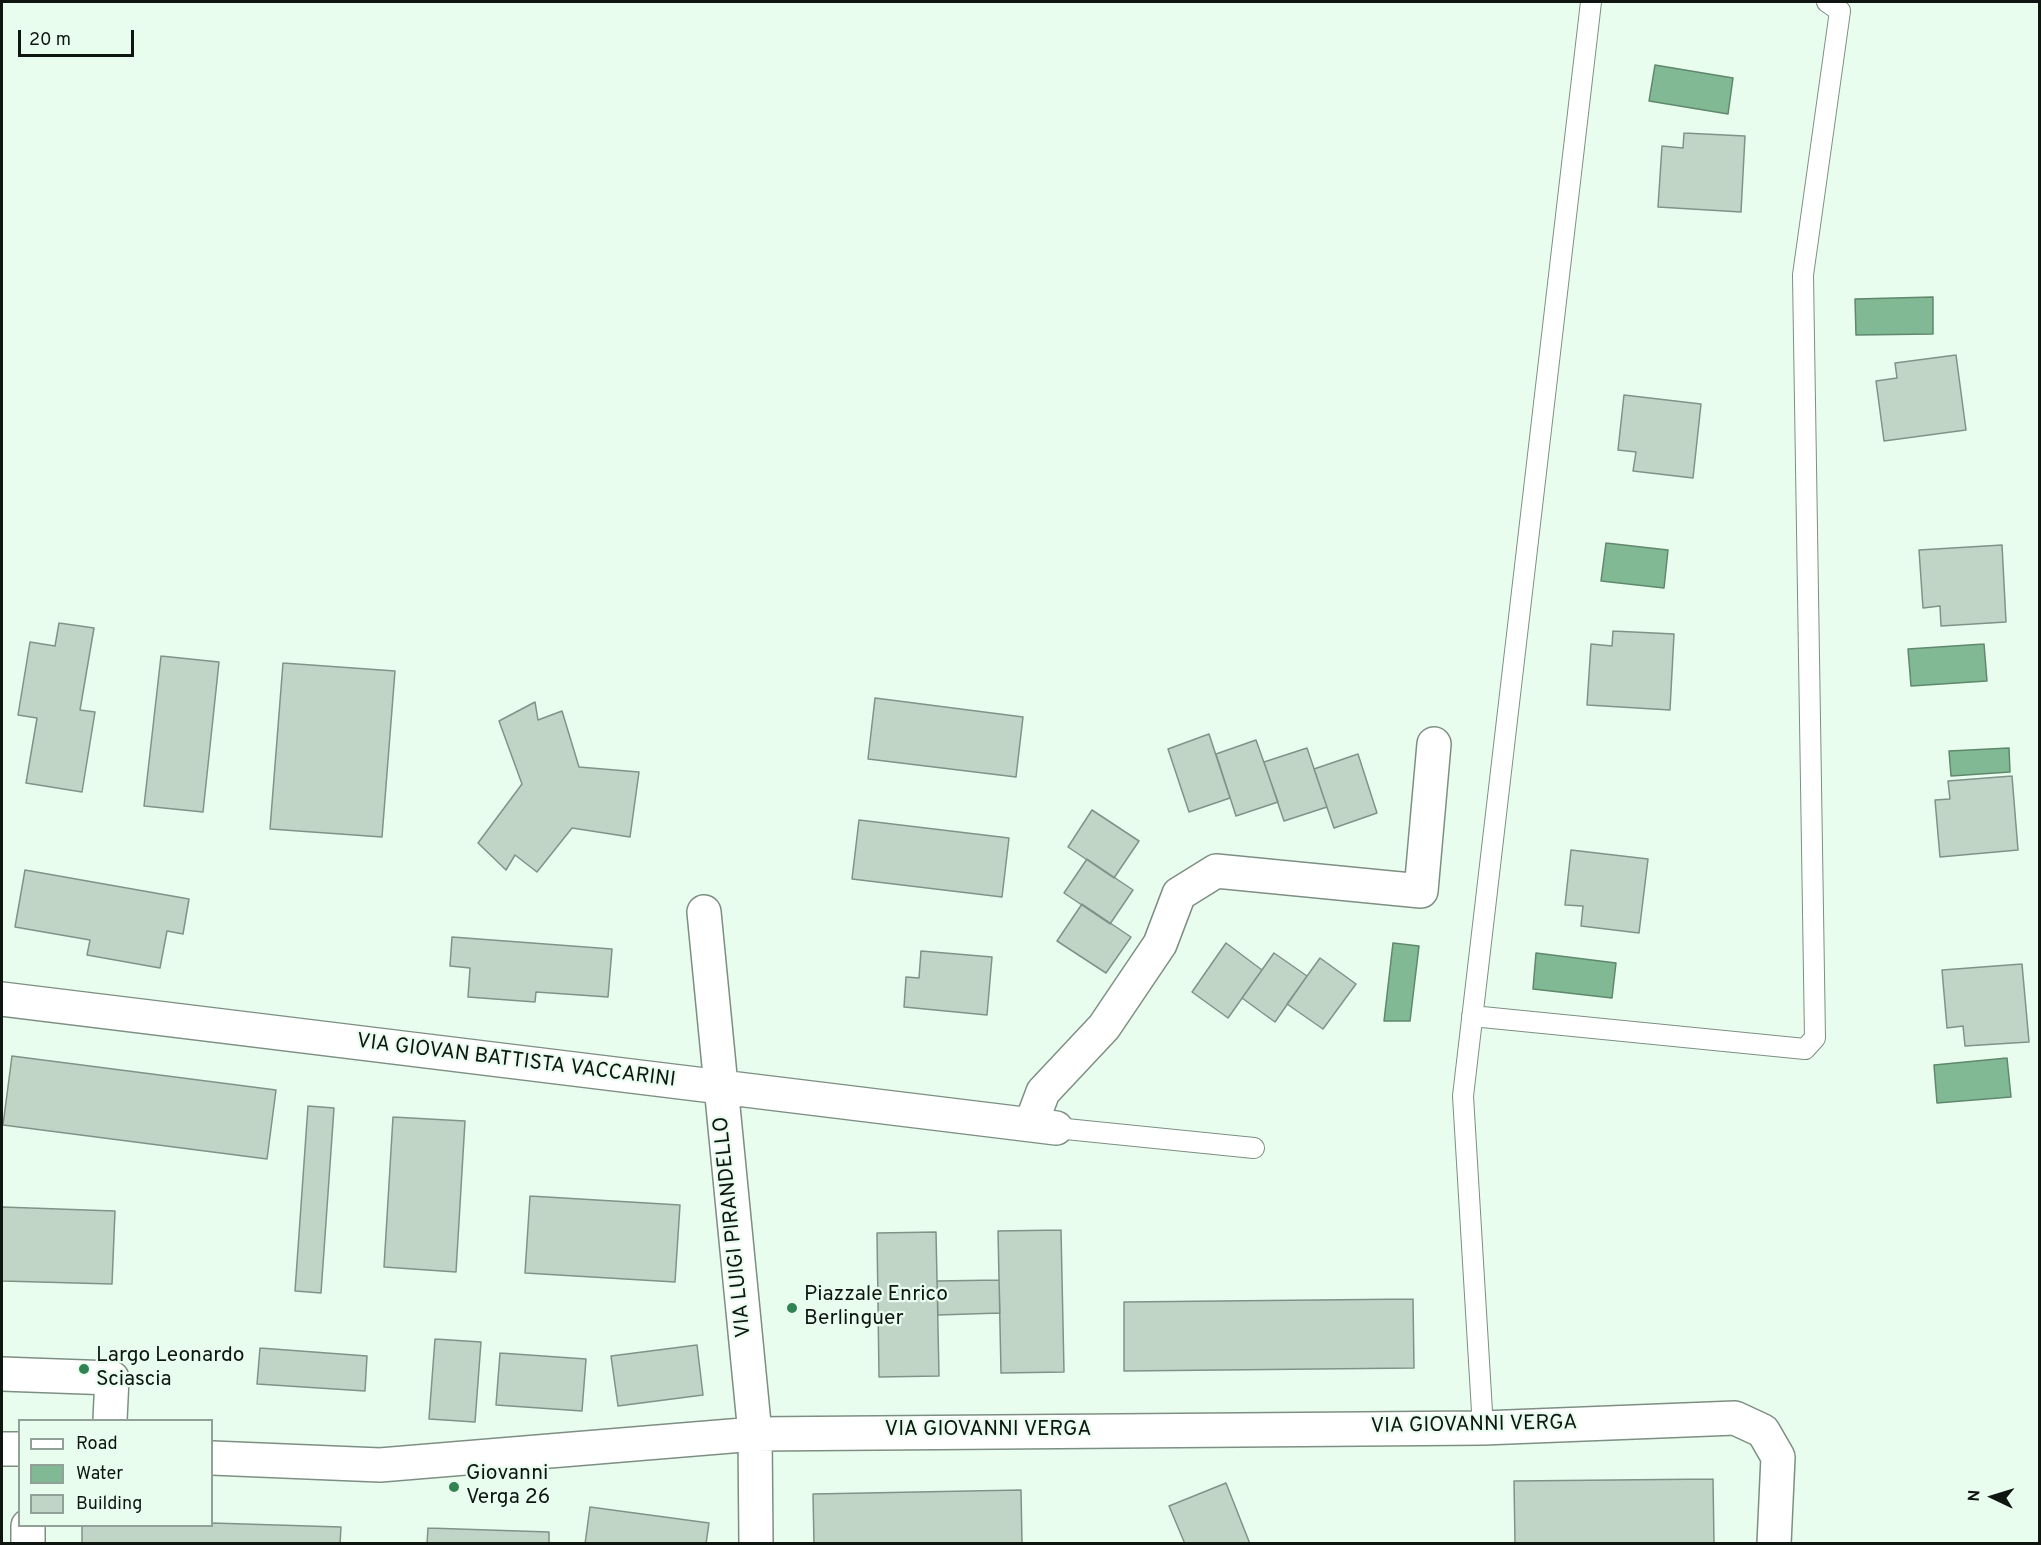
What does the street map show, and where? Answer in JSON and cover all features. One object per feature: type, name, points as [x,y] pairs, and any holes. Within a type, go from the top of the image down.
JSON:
[{"type":"street","points":[[1044,1126],[1043,1092],[1104,1027],[1160,944],[1179,894],[1216,871],[1421,891],[1434,744]]},
{"type":"street","name":"VIA LUIGI PIRANDELLO","points":[[704,912],[755,1434],[756,1544]]},
{"type":"street","name":"VIA GIOVAN BATTISTA VACCARINI","points":[[2,999],[1044,1126]]},
{"type":"street","points":[[2,1374],[112,1378],[110,1419]]},
{"type":"street","name":"VIA GIOVANNI VERGA","points":[[213,1458],[380,1465],[755,1434],[1483,1428],[1735,1418],[1763,1431],[1778,1457],[1774,1544]]},
{"type":"street","points":[[2,1449],[18,1449]]},
{"type":"street","points":[[27,1544],[28,1527]]},
{"type":"lane","points":[[1483,1428],[1463,1096],[1591,2]]},
{"type":"lane","points":[[1472,1016],[1805,1049],[1815,1038],[1803,275],[1840,11],[1827,2]]},
{"type":"lane","points":[[1044,1126],[1254,1148]]},
{"type":"water","points":[[1655,65],[1733,78],[1728,114],[1649,101]]},
{"type":"water","points":[[1933,297],[1933,334],[1856,335],[1855,299]]},
{"type":"water","points":[[1606,543],[1668,550],[1664,588],[1601,581]]},
{"type":"water","points":[[1984,644],[1987,681],[1911,686],[1908,649]]},
{"type":"water","points":[[2009,748],[2010,772],[1951,776],[1949,751]]},
{"type":"water","points":[[1393,943],[1419,946],[1410,1021],[1384,1021]]},
{"type":"water","points":[[1536,953],[1616,963],[1612,998],[1533,989]]},
{"type":"water","points":[[2007,1058],[2011,1097],[1937,1103],[1934,1065]]},
{"type":"building","points":[[1684,133],[1745,136],[1741,212],[1658,207],[1662,146],[1683,148]]},
{"type":"building","points":[[1956,355],[1966,430],[1884,441],[1876,381],[1897,378],[1895,363]]},
{"type":"building","points":[[1624,395],[1701,404],[1693,478],[1633,471],[1636,452],[1618,450]]},
{"type":"building","points":[[2002,545],[2006,622],[1941,626],[1940,606],[1923,608],[1919,550]]},
{"type":"building","points":[[59,623],[94,628],[80,710],[95,712],[82,792],[26,783],[37,718],[18,715],[30,642],[55,646]]},
{"type":"building","points":[[1613,631],[1674,634],[1670,710],[1587,705],[1591,644],[1612,646]]},
{"type":"building","points":[[161,656],[219,662],[203,812],[144,806]]},
{"type":"building","points":[[283,663],[395,671],[382,837],[270,829]]},
{"type":"building","points":[[875,698],[1023,717],[1016,777],[868,759]]},
{"type":"building","points":[[535,702],[538,720],[562,711],[579,767],[639,772],[630,837],[572,828],[537,872],[515,855],[506,870],[478,843],[522,784],[499,721]]},
{"type":"building","points":[[1209,734],[1230,798],[1189,812],[1168,749]]},
{"type":"building","points":[[1256,740],[1278,802],[1236,816],[1216,754]]},
{"type":"building","points":[[1307,748],[1327,807],[1284,821],[1264,762]]},
{"type":"building","points":[[1358,754],[1377,813],[1334,828],[1314,769]]},
{"type":"building","points":[[2012,776],[2018,850],[1940,857],[1935,800],[1950,799],[1948,781]]},
{"type":"building","points":[[1092,810],[1139,841],[1114,878],[1068,847]]},
{"type":"building","points":[[859,820],[1009,838],[1002,897],[852,879]]},
{"type":"building","points":[[1571,850],[1648,859],[1639,933],[1581,926],[1583,906],[1565,905]]},
{"type":"building","points":[[1087,859],[1133,890],[1110,924],[1064,893]]},
{"type":"building","points":[[25,870],[189,899],[183,934],[167,931],[160,968],[87,955],[90,940],[15,927]]},
{"type":"building","points":[[1082,904],[1131,937],[1106,973],[1057,941]]},
{"type":"building","points":[[452,937],[612,949],[608,997],[536,992],[535,1002],[468,997],[470,968],[450,966]]},
{"type":"building","points":[[1226,943],[1262,970],[1228,1018],[1192,992]]},
{"type":"building","points":[[921,951],[992,957],[987,1015],[904,1007],[906,977],[919,978]]},
{"type":"building","points":[[1274,953],[1307,976],[1275,1022],[1242,998]]},
{"type":"building","points":[[1320,958],[1356,984],[1323,1029],[1287,1004]]},
{"type":"building","points":[[2022,964],[2029,1042],[1965,1046],[1963,1026],[1947,1028],[1942,970]]},
{"type":"building","points":[[12,1056],[276,1090],[267,1159],[3,1125]]},
{"type":"building","points":[[308,1106],[334,1108],[321,1293],[295,1291]]},
{"type":"building","points":[[393,1117],[465,1121],[456,1272],[384,1267]]},
{"type":"building","points":[[530,1196],[680,1205],[675,1282],[525,1273]]},
{"type":"building","points":[[2,1207],[115,1211],[112,1284],[2,1281]]},
{"type":"building","points":[[1061,1230],[1064,1372],[1001,1373],[998,1231]]},
{"type":"building","points":[[936,1232],[939,1376],[879,1377],[877,1233]]},
{"type":"building","points":[[999,1280],[1000,1313],[938,1315],[937,1281]]},
{"type":"building","points":[[1413,1299],[1414,1368],[1124,1371],[1124,1302]]},
{"type":"building","points":[[435,1339],[481,1342],[475,1422],[429,1419]]},
{"type":"building","points":[[697,1345],[703,1395],[618,1406],[611,1356]]},
{"type":"building","points":[[260,1348],[367,1356],[365,1391],[257,1384]]},
{"type":"building","points":[[500,1353],[586,1359],[582,1411],[496,1405]]},
{"type":"building","points":[[1713,1479],[1714,1544],[1515,1544],[1514,1481]]},
{"type":"building","points":[[1226,1483],[1250,1544],[1185,1544],[1169,1506]]},
{"type":"building","points":[[1021,1490],[1022,1544],[814,1544],[813,1494]]},
{"type":"building","points":[[590,1507],[709,1523],[706,1544],[585,1544]]},
{"type":"building","points":[[213,1523],[341,1527],[340,1544],[82,1544],[82,1527],[213,1527]]},
{"type":"building","points":[[428,1528],[549,1532],[549,1544],[427,1544]]},
{"type":"place","name":"Piazzale Enrico Berlinguer","points":[[792,1308]]},
{"type":"place","name":"Largo Leonardo Sciascia","points":[[84,1369]]},
{"type":"place","name":"Giovanni Verga 26","points":[[454,1487]]}]
